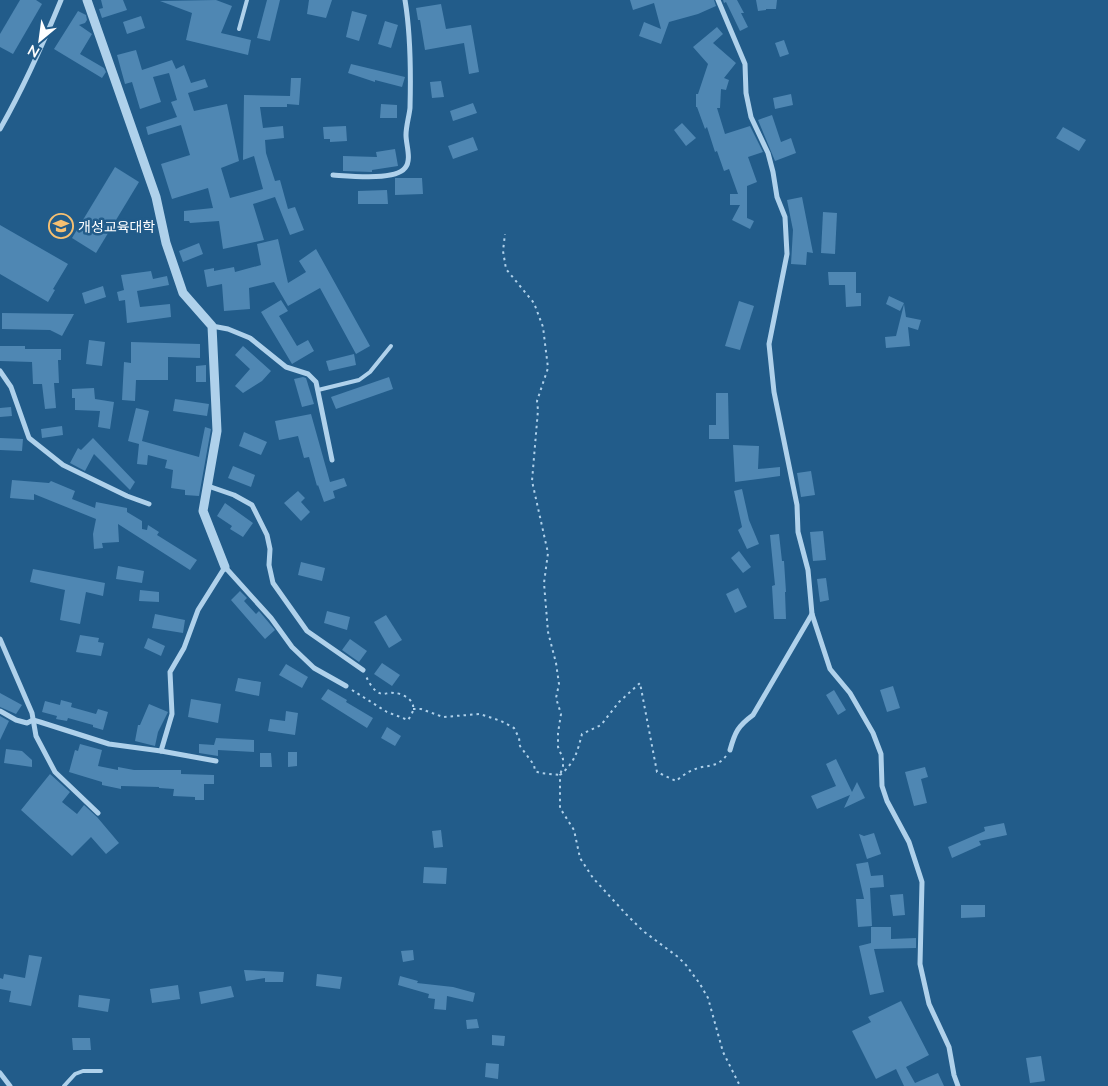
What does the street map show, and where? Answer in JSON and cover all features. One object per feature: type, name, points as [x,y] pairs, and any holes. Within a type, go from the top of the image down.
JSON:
[{"type":"street","points":[[0,129],[45,40],[61,0]]},
{"type":"street","points":[[87,0],[156,197],[166,243],[183,294],[212,326],[228,329],[250,338],[286,366],[308,374],[316,382],[332,460]]},
{"type":"street","points":[[334,175],[376,177],[399,173],[406,168],[409,157],[406,133],[409,120],[412,66],[405,0]]},
{"type":"street","points":[[718,0],[745,64],[746,93],[751,118],[768,153],[777,197],[785,217],[788,254],[769,344],[774,392],[797,504],[798,532],[808,570],[812,614],[830,669],[850,693],[874,734],[881,754],[882,786],[887,801],[909,842],[922,882],[920,964],[929,1004],[948,1047],[958,1086]]},
{"type":"street","points":[[212,326],[217,431],[203,511],[225,567],[271,618],[292,647],[314,668],[346,686]]},
{"type":"street","points":[[0,371],[11,387],[29,438],[63,465],[127,496],[149,504]]},
{"type":"street","points":[[208,486],[234,495],[252,505],[267,535],[270,549],[269,566],[273,583],[307,631],[363,670]]},
{"type":"street","points":[[161,750],[172,714],[170,672],[184,648],[198,610],[225,567]]},
{"type":"street","points":[[730,750],[740,724],[752,715],[812,614]]},
{"type":"street","points":[[0,639],[32,713],[36,736],[55,772],[98,813]]},
{"type":"street","points":[[0,711],[16,720],[27,723],[33,720],[109,744],[161,750],[216,760]]},
{"type":"street","points":[[0,1073],[10,1086]]},
{"type":"lane","points":[[239,29],[247,0]]},
{"type":"lane","points":[[0,114],[6,118]]},
{"type":"lane","points":[[318,390],[359,380],[370,372],[390,346]]},
{"type":"lane","points":[[64,1086],[75,1074],[83,1071],[101,1071]]},
{"type":"path","points":[[505,234],[503,251],[506,270],[534,303],[543,327],[548,368],[537,402],[538,410],[532,481],[548,553],[544,583],[548,632],[559,684],[556,698],[560,714],[558,747],[563,759],[560,775],[560,808],[574,830],[580,858],[593,878],[643,931],[682,961],[700,984],[708,998],[723,1052],[740,1086]]},
{"type":"path","points":[[346,686],[387,712],[408,720],[413,704],[405,696],[396,693],[382,694],[377,691],[370,684],[363,670]]},
{"type":"path","points":[[413,709],[434,712],[443,717],[480,714],[501,721],[514,728],[519,738],[520,746],[534,764],[536,771],[560,775],[571,765],[577,753],[582,734],[602,725],[619,702],[640,683],[657,772],[676,781],[694,769],[712,767],[723,760],[730,750]]},
{"type":"building","points":[[20,0],[36,0],[42,4],[13,54],[0,47],[0,34]]},
{"type":"building","points":[[101,0],[123,0],[127,10],[102,18],[99,9],[103,8]]},
{"type":"building","points":[[216,0],[232,6],[221,33],[251,40],[248,55],[186,40],[192,13],[160,1]]},
{"type":"building","points":[[267,0],[280,0],[270,41],[257,38]]},
{"type":"building","points":[[309,0],[332,0],[326,18],[307,14]]},
{"type":"building","points":[[630,0],[714,0],[716,6],[698,14],[669,22],[661,44],[639,36],[644,22],[661,29],[654,3],[633,10]]},
{"type":"building","points":[[723,0],[737,0],[744,13],[741,13],[748,27],[740,31],[726,2],[724,3]]},
{"type":"building","points":[[756,0],[777,0],[776,9],[758,11]]},
{"type":"building","points":[[441,4],[446,29],[471,25],[479,72],[469,74],[464,43],[425,50],[416,8]]},
{"type":"building","points":[[78,11],[86,15],[87,20],[79,25],[92,34],[80,54],[104,68],[106,72],[102,78],[54,49]]},
{"type":"building","points":[[352,11],[367,15],[359,41],[346,37]]},
{"type":"building","points":[[141,16],[145,28],[127,34],[123,22]]},
{"type":"building","points":[[385,21],[398,25],[391,48],[378,44]]},
{"type":"building","points":[[717,27],[723,34],[713,43],[736,63],[724,78],[729,80],[726,90],[721,89],[720,108],[717,108],[725,134],[750,126],[763,152],[748,157],[757,182],[747,186],[747,218],[754,221],[750,229],[732,220],[740,205],[730,205],[730,194],[738,194],[729,169],[724,171],[717,151],[715,152],[707,127],[705,129],[696,107],[696,94],[698,94],[708,64],[693,47]]},
{"type":"building","points":[[784,40],[789,54],[780,57],[775,43]]},
{"type":"building","points":[[136,50],[142,70],[172,60],[176,69],[184,65],[191,83],[205,79],[208,87],[188,93],[194,111],[227,104],[239,161],[221,168],[230,198],[263,189],[254,156],[243,160],[244,95],[290,96],[291,78],[301,78],[299,105],[287,104],[287,107],[260,107],[263,128],[283,126],[284,138],[265,140],[266,153],[275,181],[280,180],[288,209],[295,207],[304,230],[290,235],[275,197],[253,204],[264,240],[223,249],[219,221],[190,223],[189,221],[184,221],[184,211],[213,208],[208,188],[172,199],[161,164],[190,155],[181,125],[148,135],[146,127],[177,117],[171,102],[177,100],[169,73],[153,77],[161,102],[140,109],[132,82],[125,84],[117,55]]},
{"type":"building","points":[[351,64],[405,77],[402,87],[375,80],[375,82],[348,73]]},
{"type":"building","points":[[441,81],[444,97],[432,98],[430,82]]},
{"type":"building","points":[[791,94],[793,105],[775,109],[773,98]]},
{"type":"building","points":[[473,103],[477,113],[453,121],[450,111]]},
{"type":"building","points":[[381,104],[397,105],[397,118],[380,118]]},
{"type":"building","points":[[772,115],[781,142],[791,138],[796,153],[775,161],[758,120]]},
{"type":"building","points":[[682,123],[696,138],[686,146],[674,130]]},
{"type":"building","points":[[346,126],[347,141],[330,142],[330,139],[324,139],[323,127]]},
{"type":"building","points":[[1063,127],[1086,140],[1079,151],[1056,138]]},
{"type":"building","points":[[473,137],[478,150],[453,159],[448,146]]},
{"type":"building","points":[[395,149],[398,166],[372,170],[372,172],[343,171],[343,156],[377,157],[376,152]]},
{"type":"building","points":[[115,167],[139,182],[96,253],[72,238]]},
{"type":"building","points":[[395,178],[422,178],[423,194],[395,195]]},
{"type":"building","points":[[387,190],[388,204],[358,204],[358,191]]},
{"type":"building","points":[[802,197],[813,253],[807,252],[806,265],[791,264],[793,230],[787,200]]},
{"type":"building","points":[[823,212],[837,213],[835,254],[821,253]]},
{"type":"building","points":[[0,225],[68,264],[53,289],[55,290],[48,302],[0,274]]},
{"type":"building","points":[[278,239],[288,283],[306,272],[299,261],[316,249],[370,346],[356,354],[320,288],[288,306],[274,282],[249,288],[250,309],[224,311],[222,284],[207,287],[204,270],[214,268],[214,271],[234,267],[235,272],[261,265],[257,244]]},
{"type":"building","points":[[199,243],[203,254],[183,262],[179,251]]},
{"type":"building","points":[[151,271],[153,279],[167,276],[169,285],[137,291],[140,307],[170,304],[171,317],[127,323],[125,300],[119,301],[117,292],[124,290],[121,275]]},
{"type":"building","points":[[828,272],[856,272],[856,293],[861,293],[861,306],[846,307],[845,285],[829,285]]},
{"type":"building","points":[[103,286],[106,297],[85,304],[82,293]]},
{"type":"building","points":[[889,296],[904,303],[900,311],[886,304]]},
{"type":"building","points":[[281,300],[288,311],[279,316],[297,346],[308,340],[314,351],[292,364],[261,312]]},
{"type":"building","points":[[739,301],[754,306],[740,350],[725,346]]},
{"type":"building","points":[[904,304],[906,317],[921,320],[918,330],[908,327],[910,346],[886,348],[885,337],[896,336]]},
{"type":"building","points":[[2,313],[74,314],[62,336],[50,330],[2,329]]},
{"type":"building","points":[[89,340],[105,342],[102,366],[86,364]]},
{"type":"building","points":[[131,342],[200,344],[200,358],[168,357],[168,380],[136,380],[135,401],[122,400],[124,362],[131,363]]},
{"type":"building","points":[[0,346],[25,346],[25,349],[61,349],[61,360],[58,360],[59,383],[54,383],[56,408],[45,409],[42,384],[33,384],[32,362],[0,361]]},
{"type":"building","points":[[243,346],[271,371],[262,381],[243,393],[235,386],[250,369],[235,355]]},
{"type":"building","points":[[354,354],[356,365],[329,371],[326,361]]},
{"type":"building","points":[[206,365],[206,382],[196,382],[196,366]]},
{"type":"building","points":[[389,377],[393,389],[336,409],[331,397]]},
{"type":"building","points":[[306,378],[314,404],[302,407],[294,379]]},
{"type":"building","points":[[94,388],[95,399],[114,402],[110,429],[98,427],[100,411],[75,410],[75,398],[72,398],[72,389]]},
{"type":"building","points":[[716,393],[728,393],[729,439],[709,439],[709,425],[716,425]]},
{"type":"building","points":[[175,399],[209,404],[207,416],[173,411]]},
{"type":"building","points":[[11,407],[12,416],[0,417],[0,408]]},
{"type":"building","points":[[136,408],[149,411],[142,441],[199,457],[205,427],[211,429],[199,496],[185,495],[185,490],[171,488],[173,470],[165,468],[167,460],[148,455],[147,465],[137,464],[139,444],[128,441]]},
{"type":"building","points":[[311,414],[330,482],[344,478],[347,486],[333,491],[335,498],[324,502],[317,486],[309,457],[304,458],[298,436],[279,440],[275,421]]},
{"type":"building","points":[[62,426],[63,435],[42,438],[41,429]]},
{"type":"building","points":[[244,432],[267,442],[261,455],[239,446]]},
{"type":"building","points":[[0,438],[23,439],[22,451],[0,450]]},
{"type":"building","points":[[93,438],[135,482],[130,490],[94,454],[85,471],[70,463],[78,448],[81,450]]},
{"type":"building","points":[[733,445],[759,446],[758,469],[780,467],[780,476],[735,482]]},
{"type":"building","points":[[233,466],[255,475],[251,487],[228,478]]},
{"type":"building","points":[[811,471],[815,495],[801,497],[797,473]]},
{"type":"building","points":[[12,480],[49,483],[51,481],[75,491],[72,499],[95,508],[96,502],[127,508],[127,512],[142,521],[142,529],[147,530],[148,525],[159,532],[157,535],[197,560],[190,570],[118,524],[119,542],[102,543],[103,548],[94,549],[93,534],[96,519],[34,494],[34,500],[10,498]]},
{"type":"building","points":[[742,489],[749,520],[759,544],[747,549],[738,530],[742,527],[734,491]]},
{"type":"building","points":[[298,491],[305,498],[301,502],[310,512],[301,521],[284,503]]},
{"type":"building","points":[[225,503],[253,523],[243,537],[230,529],[232,526],[217,516]]},
{"type":"building","points":[[823,531],[826,560],[813,561],[810,532]]},
{"type":"building","points":[[779,534],[782,561],[784,561],[786,619],[774,619],[772,586],[775,585],[770,535]]},
{"type":"building","points":[[739,551],[751,567],[743,573],[731,558]]},
{"type":"building","points":[[301,562],[325,568],[322,581],[298,575]]},
{"type":"building","points":[[118,566],[144,571],[142,583],[116,579]]},
{"type":"building","points":[[33,569],[105,583],[103,596],[86,592],[80,624],[60,620],[65,590],[30,582]]},
{"type":"building","points":[[826,578],[829,600],[820,602],[817,579]]},
{"type":"building","points":[[738,588],[747,607],[735,613],[726,594]]},
{"type":"building","points":[[140,590],[159,592],[159,602],[139,601]]},
{"type":"building","points":[[240,591],[247,598],[244,601],[256,614],[259,611],[275,630],[265,639],[231,600]]},
{"type":"building","points":[[327,611],[350,617],[347,630],[324,623]]},
{"type":"building","points":[[155,614],[185,620],[183,633],[152,628]]},
{"type":"building","points":[[386,615],[402,640],[389,648],[374,622]]},
{"type":"building","points":[[80,635],[99,638],[98,642],[104,643],[101,656],[76,652]]},
{"type":"building","points":[[148,638],[165,646],[161,656],[144,648]]},
{"type":"building","points":[[350,639],[367,651],[359,662],[342,650]]},
{"type":"building","points":[[382,663],[400,675],[392,686],[374,674]]},
{"type":"building","points":[[286,664],[308,677],[302,688],[279,675]]},
{"type":"building","points":[[238,678],[261,682],[259,696],[235,691]]},
{"type":"building","points":[[893,686],[900,708],[887,712],[880,690]]},
{"type":"building","points":[[328,689],[373,718],[367,728],[321,699]]},
{"type":"building","points":[[834,690],[846,710],[838,715],[826,695]]},
{"type":"building","points":[[0,693],[22,705],[16,714],[0,707]]},
{"type":"building","points":[[191,699],[221,704],[218,723],[188,717]]},
{"type":"building","points":[[61,700],[72,703],[71,707],[96,714],[98,709],[108,712],[103,730],[68,718],[67,721],[56,719],[57,716],[42,712],[45,701],[60,705]]},
{"type":"building","points":[[149,704],[168,712],[158,732],[155,746],[135,741],[138,725],[140,725]]},
{"type":"building","points":[[286,711],[298,713],[295,735],[268,731],[270,719],[285,721]]},
{"type":"building","points":[[0,716],[9,721],[0,740]]},
{"type":"building","points":[[387,727],[401,736],[395,746],[381,738]]},
{"type":"building","points":[[216,738],[254,740],[254,752],[218,750],[218,756],[199,753],[199,744],[214,745]]},
{"type":"building","points":[[80,744],[102,750],[98,766],[118,770],[118,767],[134,770],[181,770],[181,774],[214,775],[214,784],[204,784],[204,800],[195,800],[195,797],[173,796],[174,789],[121,786],[121,789],[102,785],[102,782],[69,772],[75,750],[78,751]]},
{"type":"building","points":[[6,749],[22,751],[32,760],[32,767],[4,763]]},
{"type":"building","points":[[288,752],[297,752],[297,766],[288,767]]},
{"type":"building","points":[[260,753],[271,753],[272,767],[260,767]]},
{"type":"building","points":[[836,759],[852,792],[857,782],[865,798],[844,808],[850,795],[817,809],[811,796],[836,786],[826,764]]},
{"type":"building","points":[[925,767],[928,777],[921,779],[927,803],[914,806],[905,772]]},
{"type":"building","points":[[50,774],[70,792],[62,802],[77,814],[84,805],[119,843],[106,854],[91,837],[72,856],[21,810]]},
{"type":"building","points":[[1004,823],[1007,835],[979,841],[981,845],[952,858],[948,847],[985,831],[984,827]]},
{"type":"building","points":[[441,830],[443,847],[434,848],[432,831]]},
{"type":"building","points":[[874,833],[881,854],[867,859],[859,834],[864,836]]},
{"type":"building","points":[[868,862],[871,876],[883,875],[884,887],[870,888],[872,926],[858,927],[856,899],[864,899],[856,864]]},
{"type":"building","points":[[424,867],[447,868],[446,884],[423,883]]},
{"type":"building","points":[[903,894],[905,915],[893,916],[890,895]]},
{"type":"building","points":[[961,905],[985,905],[985,917],[961,918]]},
{"type":"building","points":[[871,927],[891,927],[891,939],[916,938],[916,948],[874,949],[884,992],[870,995],[859,946],[871,943]]},
{"type":"building","points":[[413,950],[414,960],[403,962],[401,951]]},
{"type":"building","points":[[29,955],[42,957],[31,1006],[9,1002],[11,991],[0,989],[0,978],[3,979],[4,974],[25,978]]},
{"type":"building","points":[[244,970],[284,972],[283,982],[265,982],[265,978],[246,981]]},
{"type":"building","points":[[317,974],[342,977],[340,989],[316,986]]},
{"type":"building","points":[[400,976],[418,981],[417,983],[453,987],[475,993],[473,1002],[447,996],[446,1010],[434,1009],[435,999],[428,998],[429,994],[398,985]]},
{"type":"building","points":[[178,985],[180,999],[152,1003],[150,989]]},
{"type":"building","points":[[231,986],[234,997],[201,1004],[199,992]]},
{"type":"building","points":[[79,995],[110,999],[108,1012],[78,1007]]},
{"type":"building","points":[[901,1001],[929,1055],[906,1067],[915,1083],[938,1073],[944,1086],[904,1086],[896,1069],[876,1079],[852,1031],[871,1022],[868,1017]]},
{"type":"building","points":[[477,1019],[479,1028],[467,1029],[466,1020]]},
{"type":"building","points":[[492,1035],[505,1036],[504,1046],[492,1045]]},
{"type":"building","points":[[72,1038],[90,1038],[91,1050],[73,1050]]},
{"type":"building","points":[[1041,1056],[1045,1081],[1030,1083],[1026,1058]]},
{"type":"building","points":[[486,1063],[499,1064],[498,1079],[485,1077]]},
{"type":"place","name":"개성교육대학","points":[[61,226]]}]
